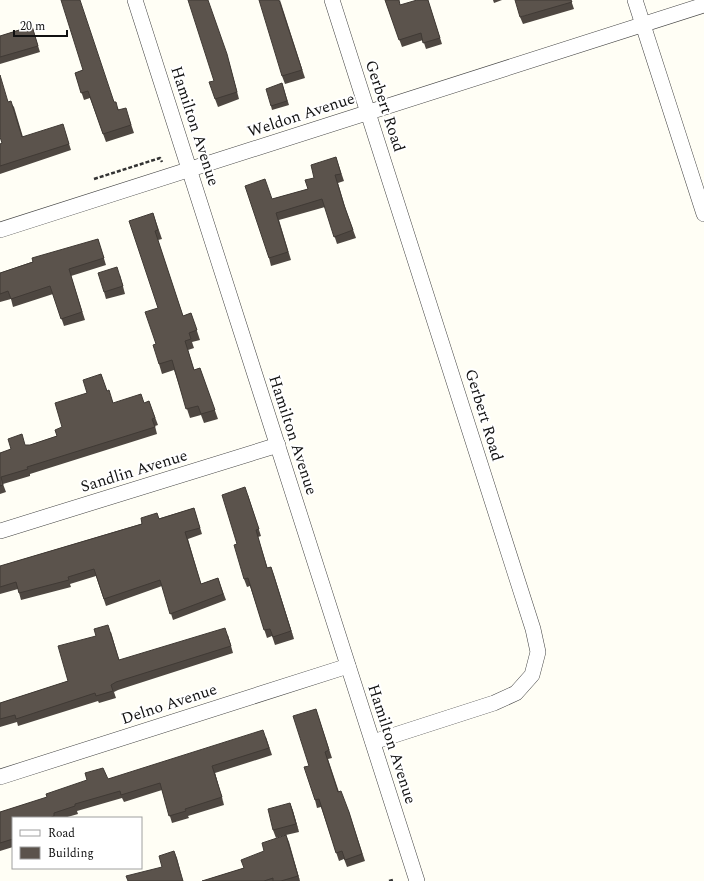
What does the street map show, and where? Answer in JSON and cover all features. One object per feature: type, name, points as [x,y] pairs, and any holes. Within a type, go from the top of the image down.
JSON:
[{"type":"street","name":"Hamilton Avenue","points":[[135,0],[417,881]]},
{"type":"street","name":"Gerbert Road","points":[[332,0],[533,629],[538,652],[532,675],[516,693],[494,703],[373,742]]},
{"type":"street","points":[[635,0],[704,214]]},
{"type":"street","name":"Weldon Avenue","points":[[0,230],[704,5]]},
{"type":"street","name":"Sandlin Avenue","points":[[0,531],[278,445]]},
{"type":"street","name":"Delno Avenue","points":[[0,777],[348,666]]},
{"type":"path","points":[[94,179],[160,158]]},
{"type":"path","points":[[389,881],[394,880]]},
{"type":"building","points":[[61,0],[80,0],[114,102],[116,102],[118,110],[126,108],[131,125],[103,134],[88,91],[81,93],[75,73],[83,70]]},
{"type":"building","points":[[188,0],[208,0],[227,54],[237,92],[215,99],[209,82],[214,81]]},
{"type":"building","points":[[259,0],[279,0],[302,70],[282,76]]},
{"type":"building","points":[[385,0],[399,0],[400,5],[417,0],[428,0],[440,38],[423,43],[421,33],[399,40]]},
{"type":"building","points":[[515,0],[571,0],[572,2],[520,17]]},
{"type":"building","points":[[32,26],[38,46],[0,57],[0,36]]},
{"type":"building","points":[[0,75],[8,102],[11,101],[22,137],[63,124],[69,144],[0,166],[0,144],[2,143],[0,137]]},
{"type":"building","points":[[282,83],[287,101],[271,106],[266,89]]},
{"type":"building","points":[[336,157],[341,174],[335,175],[353,230],[334,237],[322,199],[276,213],[288,252],[269,258],[245,186],[265,179],[272,199],[308,189],[305,180],[314,178],[311,165]]},
{"type":"building","points":[[153,213],[158,230],[155,231],[183,316],[191,313],[197,330],[189,333],[191,339],[185,341],[194,370],[200,368],[215,410],[201,414],[198,406],[186,409],[172,360],[159,364],[153,345],[156,344],[145,312],[158,308],[129,221]]},
{"type":"building","points":[[98,239],[104,258],[69,269],[82,312],[61,319],[50,286],[11,299],[8,291],[0,294],[0,273],[33,262],[32,258]]},
{"type":"building","points":[[117,267],[123,286],[104,292],[98,273]]},
{"type":"building","points":[[101,374],[107,391],[109,390],[113,403],[141,394],[144,403],[149,401],[155,418],[152,419],[155,427],[27,467],[28,469],[1,477],[3,485],[0,486],[0,453],[11,449],[8,439],[22,434],[25,445],[30,445],[57,436],[55,430],[62,427],[55,403],[87,393],[83,380]]},
{"type":"building","points":[[245,487],[259,529],[256,530],[267,568],[271,567],[291,631],[273,637],[270,629],[264,630],[248,578],[244,579],[234,545],[237,544],[222,495]]},
{"type":"building","points":[[194,508],[200,528],[185,532],[201,584],[218,578],[223,594],[170,614],[160,580],[104,599],[94,569],[68,577],[69,580],[19,593],[16,582],[0,587],[0,566],[142,524],[141,518],[157,513],[159,519]]},
{"type":"building","points":[[108,625],[119,660],[225,628],[231,646],[116,682],[111,685],[113,691],[96,696],[95,693],[16,719],[15,715],[0,719],[0,703],[68,681],[58,646],[96,636],[94,629]]},
{"type":"building","points":[[316,709],[329,750],[325,752],[338,792],[341,791],[349,812],[362,854],[345,860],[342,851],[336,853],[319,799],[315,800],[304,767],[309,766],[293,716]]},
{"type":"building","points":[[263,730],[269,748],[212,766],[222,797],[185,809],[186,811],[169,816],[160,783],[121,795],[120,791],[75,804],[75,806],[54,813],[54,816],[52,817],[12,817],[12,839],[0,843],[0,812],[47,797],[46,794],[87,780],[85,773],[103,768],[108,779]]},
{"type":"building","points":[[290,803],[296,824],[273,830],[268,809]]},
{"type":"building","points":[[286,835],[298,876],[281,881],[273,881],[273,878],[264,881],[202,881],[244,868],[241,860],[264,851],[262,843]]},
{"type":"building","points":[[174,851],[183,881],[128,881],[126,876],[162,867],[159,856]]}]
